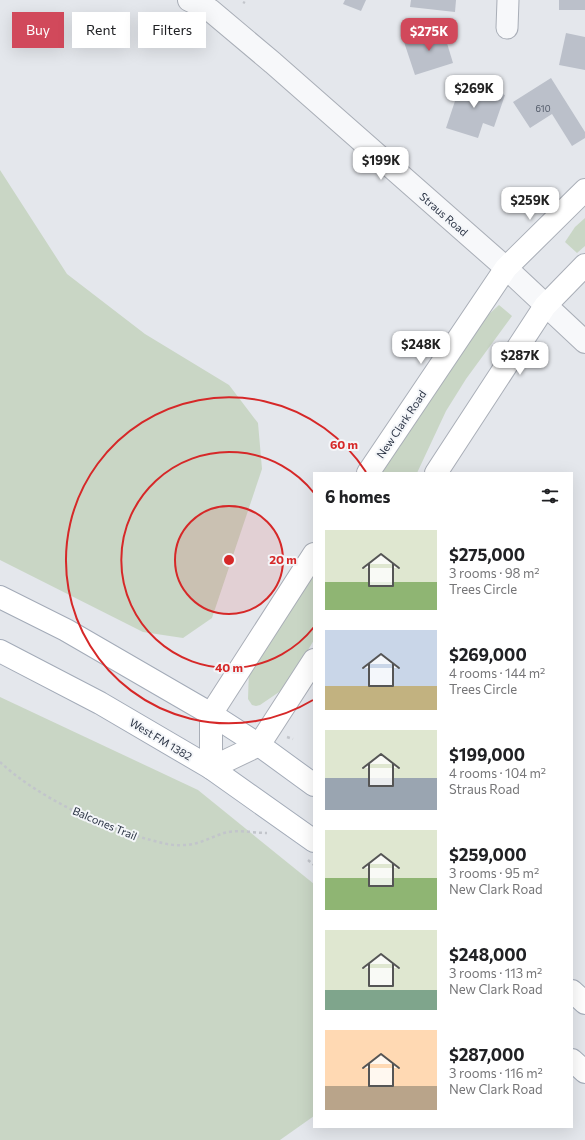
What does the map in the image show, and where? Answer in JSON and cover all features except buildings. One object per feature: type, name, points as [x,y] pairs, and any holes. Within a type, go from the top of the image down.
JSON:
[{"type":"main road","name":"New Clark Road","points":[[369,472],[506,268],[585,190]]},
{"type":"main road","points":[[437,472],[545,306],[585,264]]},
{"type":"main road","points":[[313,556],[211,714],[211,768],[259,745],[313,662]]},
{"type":"main road","points":[[0,597],[66,630],[211,714],[259,745],[313,784]]},
{"type":"main road","name":"West FM 1382","points":[[0,651],[100,703],[211,768],[313,840]]},
{"type":"main road","points":[[573,992],[585,1003]]},
{"type":"main road","points":[[573,1061],[585,1072]]},
{"type":"street","name":"Straus Road","points":[[188,0],[213,5],[273,63],[506,268],[585,342]]},
{"type":"street","points":[[506,28],[508,0]]},
{"type":"path","points":[[289,738],[293,739]]},
{"type":"path","name":"Balcones Trail","points":[[0,762],[35,789],[99,822],[131,835],[171,845],[185,846],[225,833],[239,831],[270,833]]},
{"type":"green space","points":[[0,170],[67,274],[145,334],[229,385],[258,423],[262,469],[212,618],[183,638],[143,632],[0,560]]},
{"type":"green space","points":[[585,218],[585,246],[577,253],[565,242],[575,227]]},
{"type":"green space","points":[[499,305],[512,316],[466,379],[446,411],[417,472],[379,472],[461,351],[488,315]]},
{"type":"green space","points":[[313,564],[313,642],[285,688],[260,705],[252,705],[248,699],[249,669]]},
{"type":"green space","points":[[0,697],[198,790],[313,883],[313,1117],[280,1140],[0,1140]]}]
